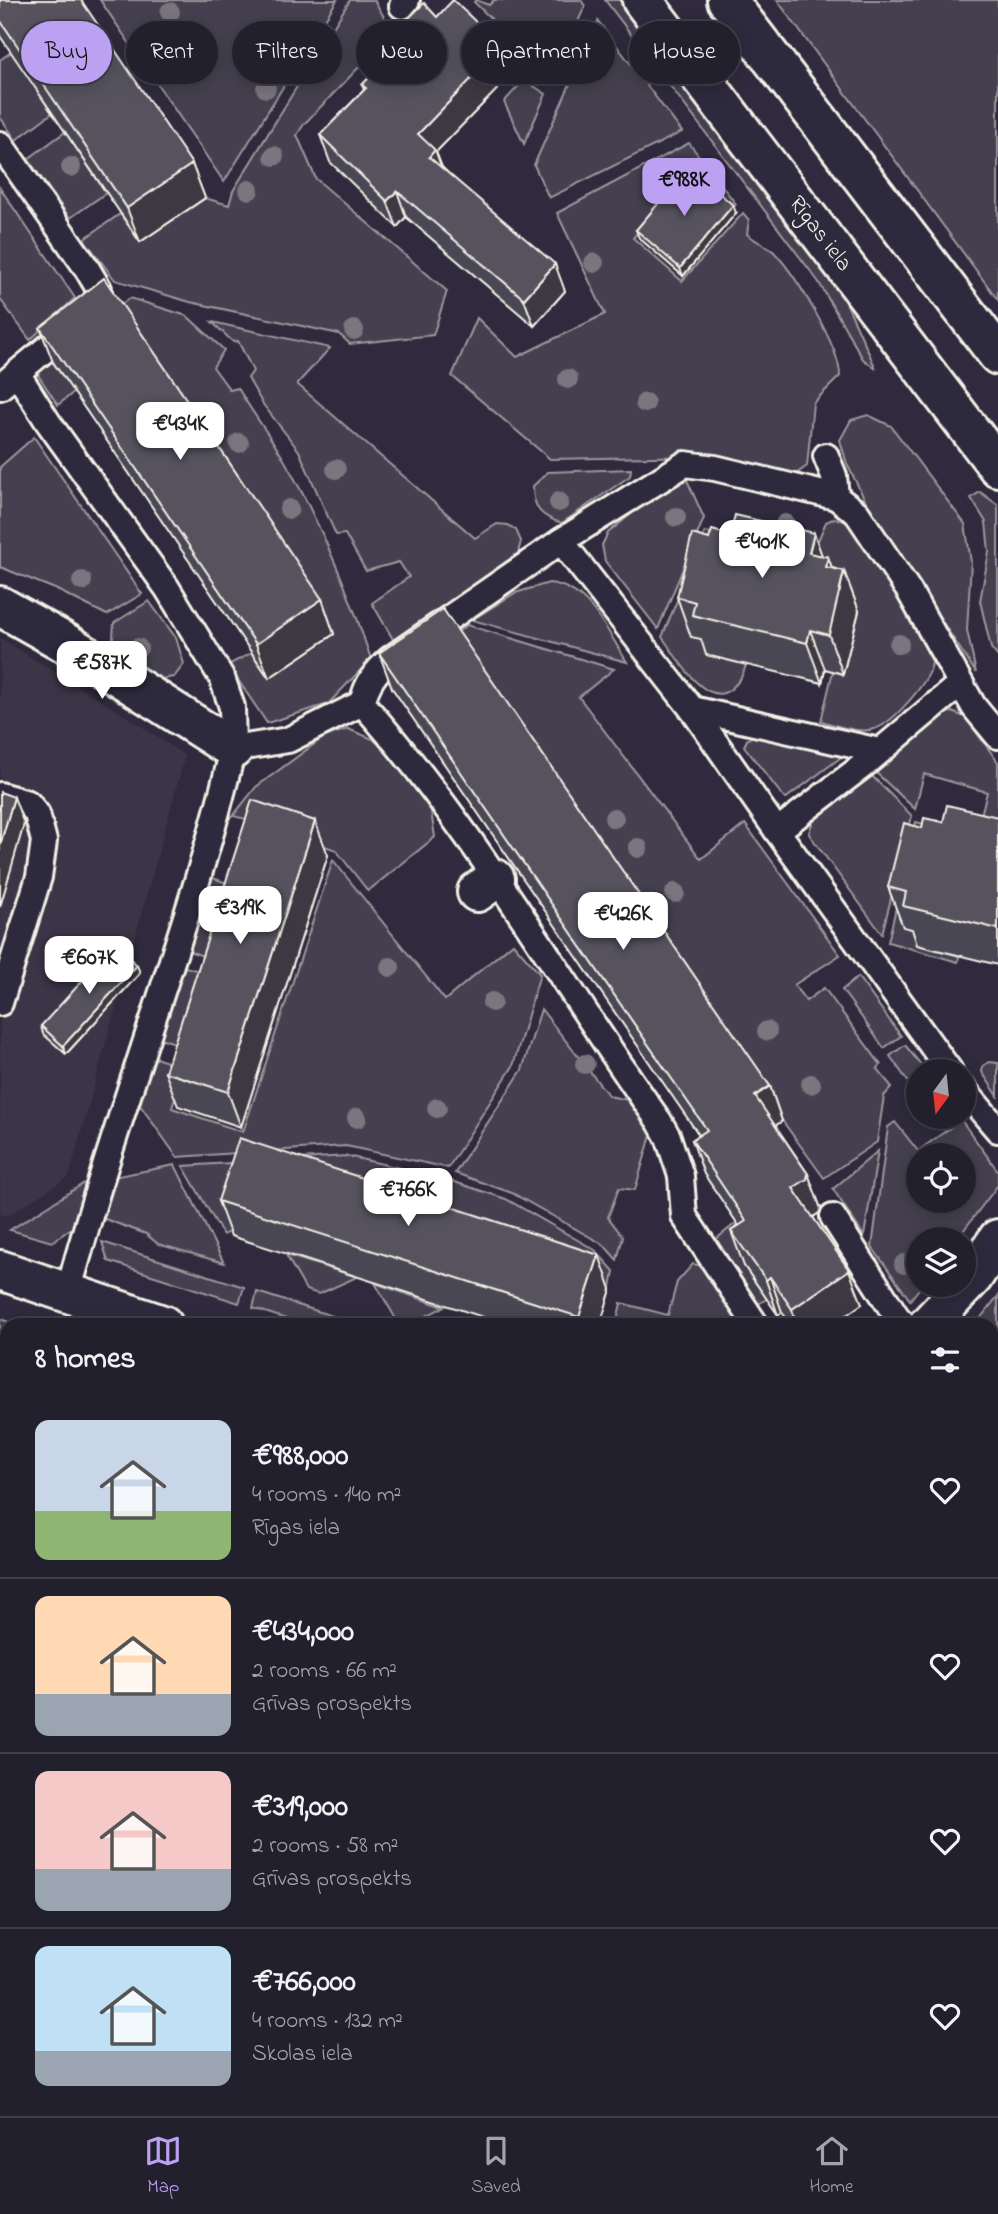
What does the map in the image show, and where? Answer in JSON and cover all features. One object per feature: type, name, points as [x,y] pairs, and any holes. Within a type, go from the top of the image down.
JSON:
[{"type":"main road","name":"Rīgas iela","points":[[642,0],[998,467]]},
{"type":"main road","points":[[727,0],[998,355]]},
{"type":"main road","points":[[0,606],[71,646],[233,749]]},
{"type":"main road","points":[[935,1318],[973,1277],[998,1238]]},
{"type":"main road","points":[[0,1270],[142,1318]]},
{"type":"lane","points":[[0,144],[99,289],[95,308],[9,380],[48,422],[167,588],[222,678],[232,707],[233,749],[215,822],[131,1083],[68,1293]]},
{"type":"lane","points":[[825,457],[834,476],[836,497]]},
{"type":"lane","points":[[233,749],[288,740],[362,702],[365,690],[376,671],[390,659],[561,541],[685,464],[715,468],[836,497],[857,513],[909,591],[974,707],[998,736]]},
{"type":"lane","points":[[561,541],[692,709],[941,1059]]},
{"type":"lane","points":[[777,831],[960,684]]},
{"type":"lane","points":[[362,702],[409,757],[457,822],[486,886],[663,1129],[681,1176],[684,1216],[751,1318]]},
{"type":"lane","points":[[692,709],[879,751]]},
{"type":"lane","points":[[0,795],[28,803],[37,814],[44,841],[39,877],[0,1003]]},
{"type":"lane","points":[[976,1104],[998,1130]]},
{"type":"lane","points":[[833,1217],[898,1318]]},
{"type":"shaded area","points":[[100,0],[337,0],[324,21],[232,21],[232,84],[285,84],[224,182],[157,84],[218,84],[218,21],[126,21],[126,38]]},
{"type":"shaded area","points":[[350,0],[374,0],[386,21],[356,21],[356,70],[304,124],[297,135],[316,179],[447,291],[433,335],[350,344],[339,334],[190,302],[115,280],[84,239],[120,214],[140,242],[205,198],[229,205],[233,191],[299,84],[342,84],[342,21],[337,21]]},
{"type":"shaded area","points":[[476,0],[489,5],[494,0],[581,0],[585,6],[578,21],[493,21],[474,2]]},
{"type":"shaded area","points":[[605,0],[619,0],[635,21],[629,21],[629,32]]},
{"type":"shaded area","points":[[777,0],[998,0],[998,300]]},
{"type":"shaded area","points":[[615,43],[629,62],[629,84],[646,84],[682,132],[549,198],[534,165],[570,84],[615,84]]},
{"type":"shaded area","points":[[11,52],[21,67],[21,84],[33,84],[52,113],[16,140],[0,117],[0,60]]},
{"type":"shaded area","points":[[520,84],[530,84],[546,94],[524,144],[504,102]]},
{"type":"shaded area","points":[[669,84],[683,84],[814,256],[845,300],[876,369],[863,359],[818,281]]},
{"type":"shaded area","points":[[65,132],[106,193],[70,218],[28,159]]},
{"type":"shaded area","points":[[689,143],[736,204],[733,208],[692,171],[633,238],[682,281],[743,213],[749,220],[747,234],[774,252],[793,277],[825,330],[833,347],[840,376],[813,403],[807,466],[792,477],[705,456],[550,459],[452,376],[477,318],[517,357],[605,314],[557,213]]},
{"type":"shaded area","points":[[0,188],[75,298],[30,340],[0,299]]},
{"type":"shaded area","points":[[130,298],[187,316],[224,350],[213,367],[230,390],[238,388],[284,460],[314,516],[345,586],[371,659],[328,704],[267,723],[228,665],[251,653],[269,678],[117,313],[51,360],[74,392],[58,405],[38,375],[38,364]]},
{"type":"shaded area","points":[[212,322],[330,348],[297,384],[475,538],[497,524],[508,525],[516,530],[521,541],[518,553],[394,641],[372,603],[409,577],[399,562],[366,571],[345,534],[336,535],[299,451],[262,403],[248,378],[253,371],[238,341],[233,342]]},
{"type":"shaded area","points":[[868,415],[891,426],[965,524],[971,562],[967,630],[976,673],[873,516],[847,464],[840,440],[851,420]]},
{"type":"shaded area","points":[[34,437],[142,594],[107,615],[55,589],[0,567],[0,467]]},
{"type":"shaded area","points":[[631,469],[630,476],[562,523],[544,515],[535,501],[533,486],[548,472]]},
{"type":"shaded area","points":[[683,471],[704,518],[658,629],[605,561],[602,545],[608,533]]},
{"type":"shaded area","points":[[980,492],[998,505],[998,657],[991,648],[980,601],[989,552],[986,522],[971,498]]},
{"type":"shaded area","points":[[835,518],[848,522],[862,532],[932,651],[932,664],[923,683],[896,715],[874,729],[847,728],[821,721],[833,671],[806,568],[826,522]]},
{"type":"shaded area","points":[[705,532],[756,542],[691,636],[710,641],[707,655],[746,665],[737,683],[722,693],[712,693],[692,678],[662,637]]},
{"type":"shaded area","points":[[549,583],[563,586],[575,593],[596,612],[627,662],[472,620],[515,593]]},
{"type":"shaded area","points":[[149,601],[176,638],[184,664],[174,677],[153,680],[112,651],[114,623]]},
{"type":"shaded area","points":[[467,625],[614,669],[579,697],[701,859],[745,824],[840,955],[794,985],[806,1001],[824,988],[881,1065],[877,1069],[892,1087],[884,1096],[877,1142],[824,1178],[452,636]]},
{"type":"shaded area","points":[[0,638],[185,756],[69,1177],[7,1216],[0,1214]]},
{"type":"shaded area","points":[[952,712],[965,717],[998,762],[998,828],[979,823],[987,792],[924,774],[915,809],[872,769],[943,713]]},
{"type":"shaded area","points":[[348,729],[373,739],[401,766],[430,805],[435,837],[368,891],[336,850],[263,823],[233,816],[256,787],[324,737]]},
{"type":"shaded area","points":[[752,736],[838,754],[840,758],[785,799],[744,746]]},
{"type":"shaded area","points":[[869,773],[912,816],[882,934],[809,834],[811,825],[824,808]]},
{"type":"shaded area","points":[[916,822],[973,836],[903,926],[921,932],[918,945],[959,956],[958,962],[888,942]]},
{"type":"shaded area","points":[[333,860],[445,1000],[513,943],[540,974],[513,1066],[448,1168],[346,1146],[177,1157],[140,1105],[153,1057],[184,1068],[172,1108],[243,1132]]},
{"type":"shaded area","points":[[210,877],[247,890],[223,963],[189,951]]},
{"type":"shaded area","points":[[182,966],[219,977],[196,1050],[160,1038]]},
{"type":"shaded area","points":[[858,977],[901,1036],[884,1048],[842,990]]},
{"type":"shaded area","points":[[541,1009],[609,1096],[637,1102],[654,1125],[635,1190],[619,1188],[608,1217],[623,1237],[617,1260],[604,1245],[512,1193],[455,1173],[522,1070]]},
{"type":"shaded area","points":[[905,1045],[916,1059],[906,1059],[906,1079],[890,1056]]},
{"type":"shaded area","points":[[989,1062],[998,1063],[998,1096],[982,1072],[983,1066]]},
{"type":"shaded area","points":[[895,1122],[912,1143],[906,1143],[906,1213],[976,1213],[976,1143],[929,1143],[949,1129],[968,1129],[998,1171],[998,1185],[966,1227],[906,1227],[906,1294],[872,1247],[888,1127]]},
{"type":"shaded area","points":[[878,1151],[864,1236],[833,1189]]},
{"type":"shaded area","points":[[347,1156],[436,1176],[506,1199],[595,1250],[614,1271],[611,1287],[249,1170],[230,1231],[223,1235],[183,1166]]},
{"type":"shaded area","points":[[175,1165],[224,1263],[158,1244],[146,1234],[102,1218],[113,1177]]},
{"type":"shaded area","points":[[89,1180],[73,1227],[52,1242],[10,1230]]},
{"type":"shaded area","points":[[736,1223],[759,1256],[744,1266],[767,1299],[758,1304],[715,1240]]},
{"type":"shaded area","points":[[102,1242],[244,1287],[239,1303],[108,1261]]},
{"type":"shaded area","points":[[286,1255],[357,1277],[319,1294],[306,1290]]},
{"type":"shaded area","points":[[693,1264],[702,1266],[735,1318],[618,1318],[621,1303],[668,1315],[677,1282]]},
{"type":"shaded area","points":[[375,1283],[444,1307],[422,1318],[395,1318]]},
{"type":"shaded area","points":[[257,1292],[339,1318],[283,1318],[253,1308]]},
{"type":"shaded area","points":[[998,1296],[998,1318],[981,1318]]},
{"type":"building","points":[[0,0],[81,0],[95,21],[21,21],[21,51],[0,20]]},
{"type":"building","points":[[453,0],[475,21],[461,21],[461,84],[466,84],[418,134],[435,150],[429,157],[555,264],[524,299],[397,191],[387,201],[320,135],[366,88],[363,84],[447,84],[447,21],[406,21],[424,3],[437,17]]},
{"type":"building","points":[[112,46],[126,66],[126,84],[138,84],[192,164],[127,208],[43,84],[112,84]]},
{"type":"building","points":[[689,167],[733,205],[680,268],[636,230]]},
{"type":"building","points":[[104,278],[322,599],[256,644],[40,328]]},
{"type":"building","points":[[735,515],[814,533],[809,553],[828,557],[826,567],[844,571],[829,635],[810,630],[807,643],[692,615],[695,602],[677,597],[692,534],[709,539],[712,530],[730,535]]},
{"type":"building","points":[[443,609],[770,1086],[755,1096],[808,1174],[807,1179],[793,1188],[849,1270],[792,1309],[770,1277],[766,1280],[731,1231],[746,1221],[692,1140],[707,1130],[379,653]]},
{"type":"building","points":[[0,792],[14,797],[0,845]]},
{"type":"building","points":[[252,800],[315,821],[228,1092],[165,1072]]},
{"type":"building","points":[[947,805],[998,817],[998,929],[903,906],[906,892],[888,887],[904,823],[922,828],[924,818],[943,822]]},
{"type":"building","points":[[115,945],[137,965],[63,1046],[41,1026]]},
{"type":"building","points":[[239,1138],[599,1255],[579,1317],[218,1201]]}]
